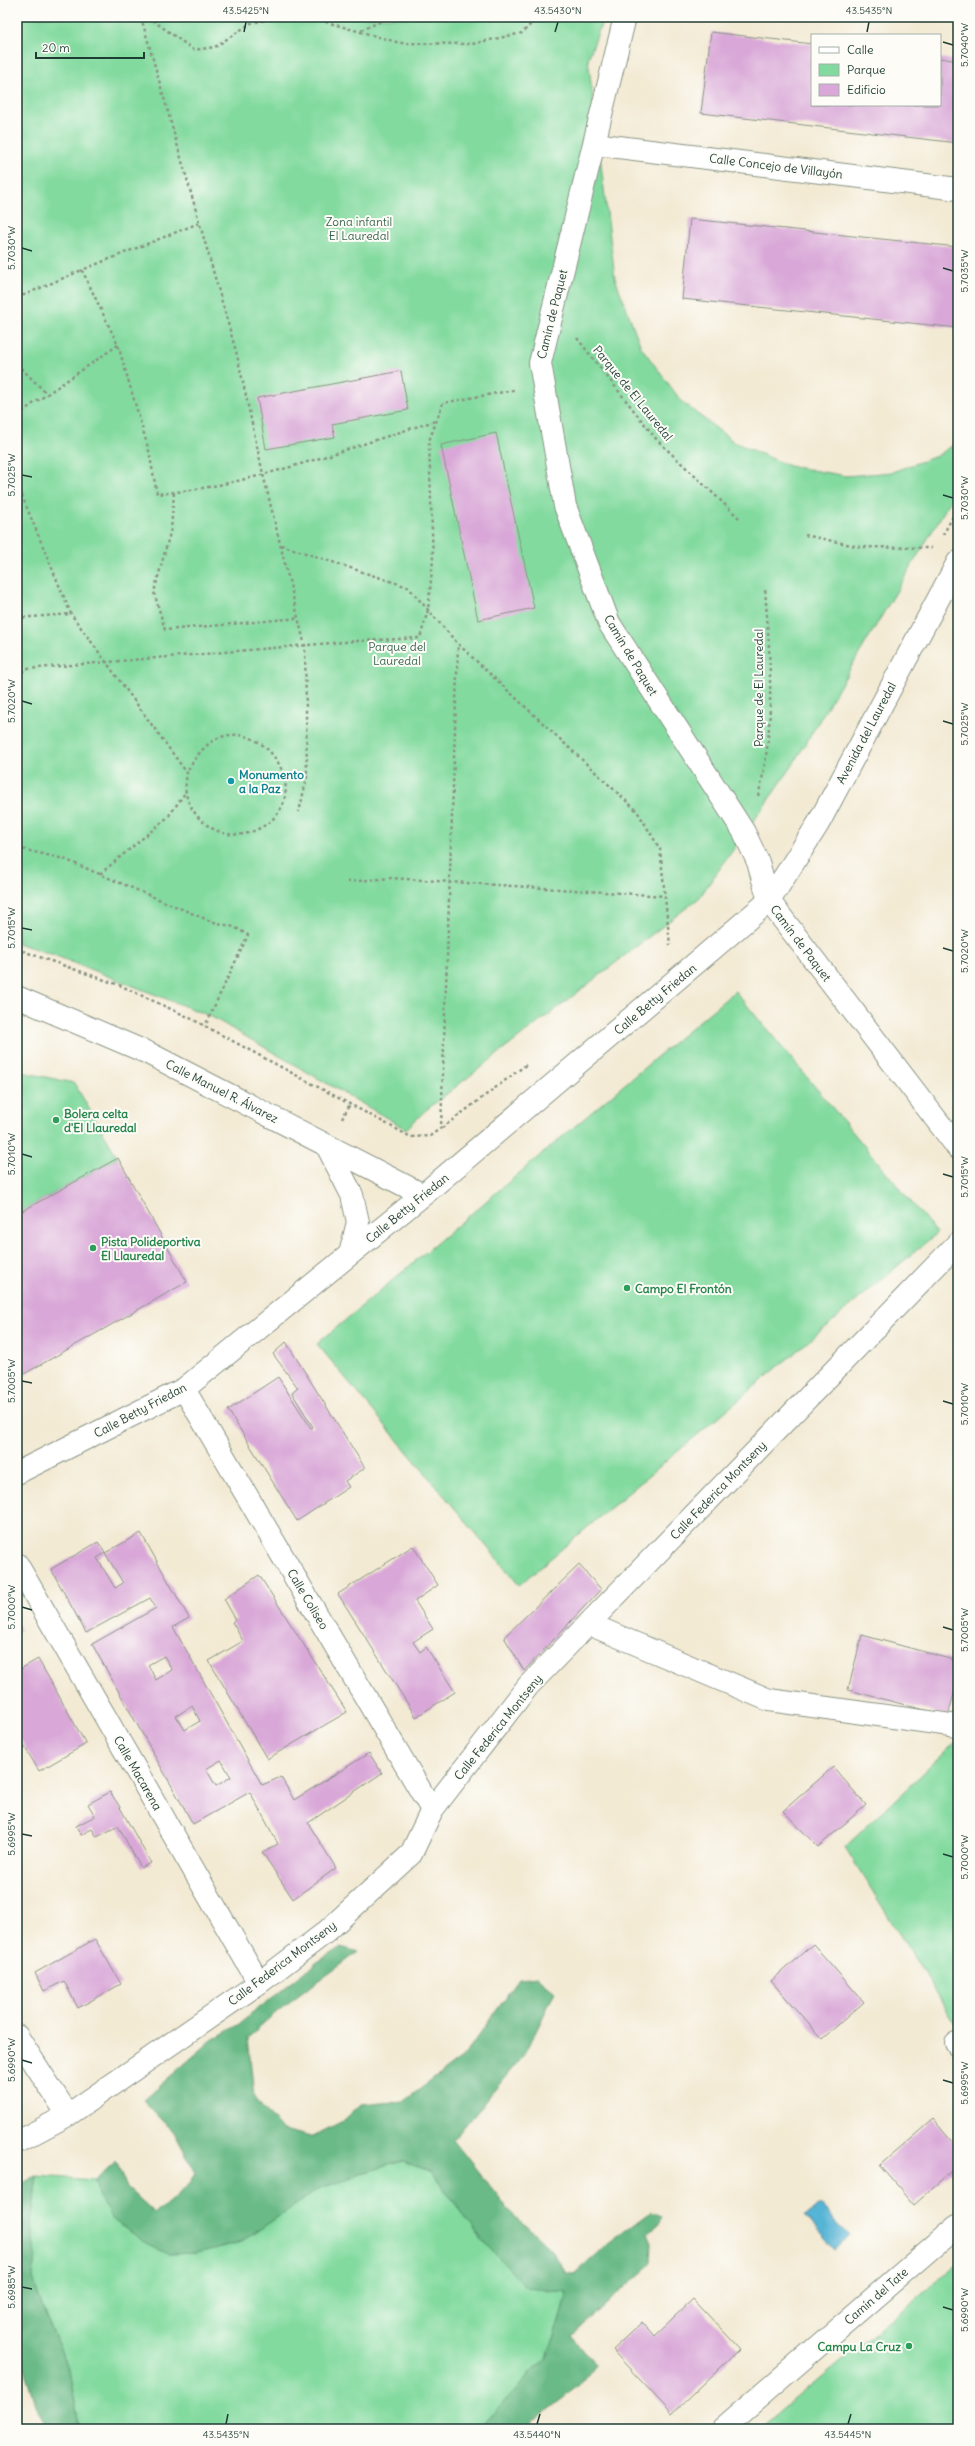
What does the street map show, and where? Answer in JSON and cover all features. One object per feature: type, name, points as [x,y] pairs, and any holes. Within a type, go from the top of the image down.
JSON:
[{"type":"street","name":"Camín de Paquet","points":[[625,17],[540,363],[565,506],[609,623],[744,832],[758,862],[769,901],[958,1148]]},
{"type":"street","name":"Calle Concejo de Villayón","points":[[594,144],[958,189]]},
{"type":"street","name":"Avenida del Lauredal","points":[[769,901],[818,824],[958,562]]},
{"type":"street","name":"Calle Betty Friedan","points":[[17,1473],[184,1389],[423,1195],[769,901]]},
{"type":"street","name":"Calle Manuel R. Álvarez","points":[[17,997],[148,1053],[423,1195]]},
{"type":"street","points":[[327,1146],[352,1195],[358,1222],[350,1254]]},
{"type":"street","name":"Calle Federica Montseny","points":[[17,2142],[68,2115],[259,1983],[326,1932],[411,1854],[432,1810],[528,1686],[958,1243]]},
{"type":"street","name":"Calle Coliseo","points":[[184,1389],[432,1810]]},
{"type":"street","name":"Calle Macarena","points":[[17,1564],[259,1983]]},
{"type":"street","points":[[589,1624],[770,1700],[958,1726]]},
{"type":"street","points":[[17,2036],[68,2115]]},
{"type":"street","name":"Camín del Tate","points":[[722,2429],[958,2225]]},
{"type":"path","points":[[141,17],[237,355],[263,474],[305,646],[307,777],[299,812]]},
{"type":"path","points":[[148,17],[194,50],[215,47],[251,23],[279,17]]},
{"type":"path","points":[[308,17],[360,30],[400,43],[472,44],[522,33],[538,17]]},
{"type":"path","points":[[360,30],[391,17]]},
{"type":"path","points":[[17,298],[199,223]]},
{"type":"path","points":[[82,270],[118,345],[149,451],[157,494],[190,492],[263,474],[435,421]]},
{"type":"path","name":"Parque de El Lauredal","points":[[554,307],[657,440],[739,518]]},
{"type":"path","points":[[17,415],[118,345]]},
{"type":"path","points":[[17,364],[47,394]]},
{"type":"path","points":[[17,675],[26,669],[420,638],[428,610],[433,560],[429,442],[435,421],[443,402],[544,385]]},
{"type":"path","points":[[17,484],[71,614],[105,663],[187,773]]},
{"type":"path","points":[[174,493],[171,529],[154,592],[165,630],[298,618]]},
{"type":"path","points":[[805,535],[860,546],[937,548]]},
{"type":"path","points":[[281,545],[408,587],[458,644],[637,811],[660,849],[672,955],[685,973]]},
{"type":"path","name":"Parque de El Lauredal","points":[[744,832],[754,811],[763,776],[769,739],[770,648],[765,589]]},
{"type":"path","points":[[17,618],[71,614]]},
{"type":"path","points":[[17,949],[119,985],[205,1026],[411,1137],[430,1136],[441,1128],[451,882],[458,644]]},
{"type":"path","points":[[228,735],[247,737],[265,745],[278,759],[285,778],[284,798],[276,815],[261,828],[242,835],[223,834],[206,826],[192,811],[186,792],[187,773],[195,755],[209,742],[228,735]]},
{"type":"path","points":[[100,874],[168,817],[186,792]]},
{"type":"path","points":[[17,848],[64,859],[210,921],[234,927],[248,935],[205,1026]]},
{"type":"path","points":[[347,882],[391,878],[665,896]]},
{"type":"green space","name":"Parque del Lauredal","points":[[17,17],[604,17],[588,59],[615,278],[641,347],[682,402],[734,442],[789,466],[846,476],[892,472],[937,456],[958,442],[958,488],[791,768],[699,898],[426,1110],[406,1129],[210,1016],[51,954],[17,943]]},
{"type":"green space","name":"Campo El Frontón","points":[[735,991],[937,1233],[519,1585],[317,1344]]},
{"type":"green space","name":"Bolera celta d'El Llauredal","points":[[17,1071],[74,1083],[118,1158],[17,1214]]},
{"type":"green space","points":[[958,1740],[958,2028],[845,1847]]},
{"type":"green space","points":[[341,1947],[358,1952],[288,2003],[248,2038],[254,2096],[269,2117],[284,2130],[311,2137],[343,2121],[360,2105],[404,2101],[463,2057],[519,1979],[537,1977],[555,1992],[526,2052],[453,2140],[506,2207],[551,2250],[566,2273],[574,2274],[606,2245],[650,2212],[661,2216],[659,2224],[648,2233],[652,2242],[651,2263],[572,2336],[595,2365],[579,2386],[523,2429],[478,2429],[546,2358],[555,2337],[567,2292],[526,2288],[483,2240],[431,2172],[403,2161],[361,2173],[316,2191],[241,2242],[197,2253],[168,2254],[142,2241],[112,2219],[98,2195],[95,2180],[116,2161],[127,2188],[155,2214],[189,2185],[196,2173],[174,2132],[143,2100],[212,2040],[239,2024],[316,1963]]},
{"type":"green space","points":[[403,2161],[431,2172],[483,2240],[499,2257],[545,2291],[567,2291],[555,2337],[546,2358],[478,2429],[79,2429],[67,2365],[44,2312],[33,2279],[31,2223],[37,2176],[95,2180],[98,2195],[168,2254],[197,2253],[241,2242],[316,2191],[361,2173]]},
{"type":"green space","points":[[37,2176],[31,2223],[35,2255],[33,2279],[44,2312],[67,2365],[79,2429],[49,2429],[37,2409],[17,2341],[17,2184]]},
{"type":"green space","name":"Campu La Cruz","points":[[958,2263],[958,2429],[760,2429]]},
{"type":"water","points":[[820,2204],[850,2236],[835,2250],[805,2217]]},
{"type":"building","points":[[711,32],[811,44],[811,106],[941,106],[941,58],[958,61],[958,143],[701,113]]},
{"type":"building","points":[[690,219],[958,247],[958,328],[682,299]]},
{"type":"building","points":[[401,371],[408,410],[332,424],[335,437],[266,449],[257,398]]},
{"type":"building","points":[[496,433],[534,608],[478,620],[441,445]]},
{"type":"building","name":"Pista Polideportiva El Llauredal","points":[[118,1158],[187,1282],[17,1378],[17,1214]]},
{"type":"building","points":[[286,1342],[365,1468],[345,1481],[349,1487],[297,1521],[228,1410],[278,1377],[311,1428],[313,1427],[292,1393],[298,1388],[273,1354]]},
{"type":"building","points":[[141,1533],[189,1618],[173,1627],[262,1785],[281,1777],[294,1800],[369,1753],[382,1773],[308,1823],[336,1868],[293,1899],[262,1852],[278,1844],[250,1792],[193,1824],[92,1644],[156,1608],[150,1598],[86,1633],[51,1569],[98,1542],[105,1553]],"holes":[[[105,1553],[123,1583],[115,1588],[97,1558]],[[164,1656],[172,1670],[156,1680],[148,1665]],[[192,1706],[200,1721],[185,1730],[176,1716]],[[221,1760],[231,1777],[216,1786],[206,1769]]]},
{"type":"building","points":[[413,1546],[438,1585],[415,1601],[433,1629],[413,1642],[420,1652],[426,1647],[455,1692],[416,1717],[338,1594]]},
{"type":"building","points":[[579,1565],[601,1589],[524,1671],[504,1637]]},
{"type":"building","points":[[259,1575],[347,1712],[267,1759],[209,1661],[243,1641],[232,1622],[236,1620],[224,1599]]},
{"type":"building","points":[[17,1622],[21,1630],[17,1632]]},
{"type":"building","points":[[862,1635],[958,1661],[958,1679],[948,1716],[848,1690]]},
{"type":"building","points":[[38,1659],[86,1744],[39,1771],[17,1734],[17,1671]]},
{"type":"building","points":[[833,1767],[866,1805],[818,1847],[783,1811]]},
{"type":"building","points":[[110,1792],[151,1863],[141,1868],[118,1826],[97,1837],[92,1829],[81,1835],[76,1826],[95,1816],[88,1804]]},
{"type":"building","points":[[95,1939],[121,1984],[78,2008],[64,1981],[44,1991],[35,1973]]},
{"type":"building","points":[[813,1944],[864,2002],[822,2039],[771,1981]]},
{"type":"building","points":[[933,2119],[958,2149],[958,2166],[914,2205],[880,2165]]},
{"type":"building","points":[[693,2299],[740,2349],[672,2414],[612,2350],[642,2322],[654,2336]]},
{"type":"place","name":"Monumento a la Paz","points":[[231,781]]},
{"type":"place","name":"Bolera celta d'El Llauredal","points":[[56,1120]]},
{"type":"place","name":"Pista Polideportiva El Llauredal","points":[[93,1248]]},
{"type":"place","name":"Campo El Frontón","points":[[627,1288]]},
{"type":"place","name":"Campu La Cruz","points":[[909,2346]]},
{"type":"park label","name":"Zona infantil El Lauredal","points":[[359,228]]}]
